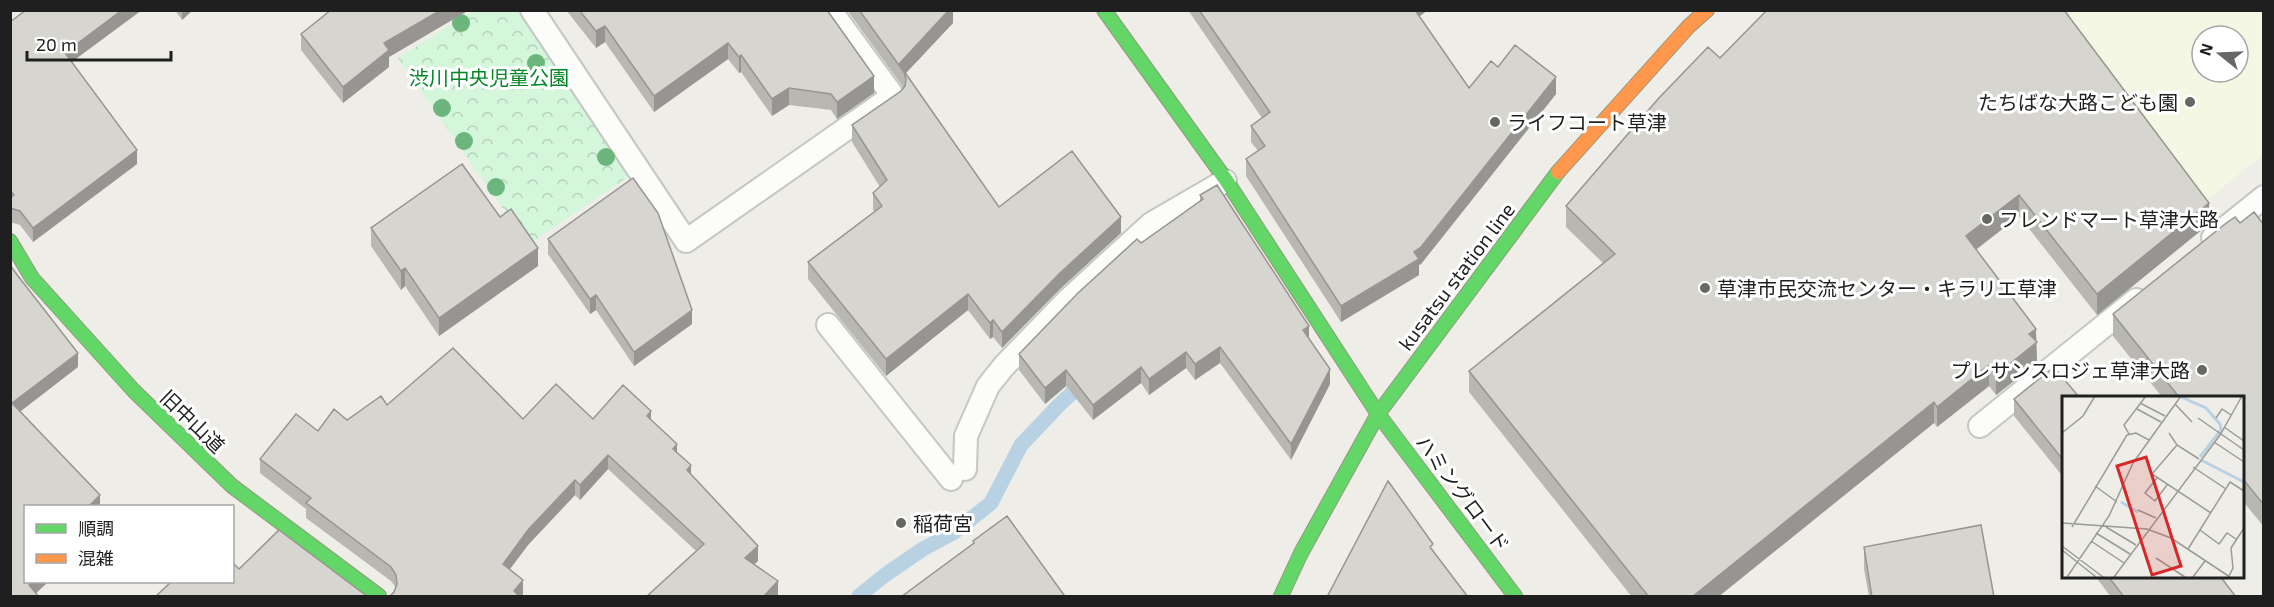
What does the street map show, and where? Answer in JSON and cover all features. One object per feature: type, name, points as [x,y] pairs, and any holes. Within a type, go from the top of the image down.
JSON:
[{"type":"street","name":"ハミングロード","points":[[1104,10],[1226,180],[1378,414],[1515,597]]},
{"type":"street","name":"kusatsu station line","points":[[1281,597],[1301,553],[1378,414],[1555,175],[1689,26],[1707,10]]},
{"type":"street","name":"旧中山道","points":[[10,242],[32,278],[134,392],[224,478],[379,597]]},
{"type":"lane","points":[[532,10],[686,241],[893,96],[830,10]]},
{"type":"lane","points":[[828,325],[958,474],[966,436],[988,386],[1004,366],[1069,299],[1151,224],[1226,180]]},
{"type":"lane","points":[[2199,249],[2264,197]]},
{"type":"lane","points":[[1980,426],[2154,286]]},
{"type":"shaded area","name":"たちばな大路こども園","points":[[2074,11],[2263,11],[2263,155],[2197,208],[2058,23]]},
{"type":"green space","name":"渋川中央児童公園","points":[[473,11],[520,11],[629,176],[528,245],[398,58]]},
{"type":"building","points":[[26,10],[122,10],[65,53],[137,150],[33,228],[20,211],[10,208],[10,198],[14,195],[10,190],[10,22]]},
{"type":"building","points":[[331,10],[441,10],[384,43],[389,50],[343,87],[301,34]]},
{"type":"building","points":[[579,10],[827,10],[874,76],[837,102],[831,94],[789,88],[772,99],[741,55],[739,57],[728,43],[654,96],[605,26],[596,31]]},
{"type":"building","points":[[859,10],[949,10],[899,64],[999,207],[1072,151],[1121,217],[1060,273],[1002,332],[993,320],[990,323],[968,294],[886,359],[808,262],[882,206],[873,193],[887,180],[852,125],[901,91],[906,79],[904,72]]},
{"type":"building","points":[[1199,10],[1415,10],[1469,88],[1491,61],[1498,67],[1515,45],[1556,77],[1421,247],[1414,252],[1419,259],[1341,306],[1246,159],[1265,146],[1251,126],[1270,112]]},
{"type":"building","points":[[1767,10],[2064,10],[2209,203],[2097,294],[2019,195],[1966,236],[2036,329],[2029,334],[2037,342],[1996,375],[1989,365],[1937,407],[1934,402],[1692,597],[1649,597],[1469,371],[1615,254],[1566,206],[1658,99],[1708,47],[1720,58]]},
{"type":"building","points":[[462,164],[500,217],[511,209],[538,248],[439,318],[405,268],[401,271],[371,228]]},
{"type":"building","points":[[633,178],[658,213],[692,310],[634,352],[596,295],[590,299],[548,239]]},
{"type":"building","points":[[1217,185],[1309,326],[1303,330],[1330,369],[1291,444],[1220,347],[1195,364],[1186,352],[1149,379],[1141,367],[1093,405],[1066,370],[1045,388],[1019,354],[1078,293],[1137,239],[1141,243],[1203,199],[1200,195]]},
{"type":"building","name":"プレサンスロジェ草津大路","points":[[2254,212],[2264,225],[2264,505],[2244,480],[2244,396],[2178,396],[2113,314],[2225,224],[2235,217],[2240,223]]},
{"type":"building","points":[[10,265],[78,353],[12,403],[100,495],[90,505],[24,505],[24,583],[32,583],[29,585],[39,597],[10,597]]},
{"type":"building","points":[[453,348],[523,419],[556,384],[593,419],[623,385],[651,411],[647,416],[677,444],[673,449],[691,465],[687,470],[758,546],[745,558],[778,581],[763,597],[646,597],[704,544],[608,455],[580,485],[575,480],[528,530],[503,564],[523,580],[514,591],[520,597],[389,597],[397,584],[396,575],[391,567],[306,503],[311,498],[260,459],[296,414],[318,431],[334,409],[347,420],[381,396],[387,405]]},
{"type":"building","points":[[2054,367],[2078,396],[2062,396],[2062,459],[2014,399]]},
{"type":"building","points":[[1388,481],[1433,544],[1430,547],[1468,597],[1327,597]]},
{"type":"building","points":[[1007,516],[1064,595],[1062,597],[901,597],[974,543],[973,541]]},
{"type":"building","points":[[1981,525],[1994,597],[1872,597],[1864,547]]},
{"type":"building","points":[[279,530],[368,597],[155,597],[170,583],[234,583],[234,564],[239,569]]},
{"type":"building","points":[[2109,577],[2221,577],[2236,597],[2124,597]]},
{"type":"waterway","points":[[859,596],[923,549],[953,533],[991,503],[1021,445],[1087,379]]},
{"type":"traffic: fast","points":[[1104,10],[1226,180],[1378,414],[1515,596]]},
{"type":"traffic: fast","points":[[1281,596],[1301,553],[1378,414],[1558,172]]},
{"type":"traffic: fast","points":[[10,241],[32,278],[134,391],[232,486],[379,596]]},
{"type":"traffic: slow","points":[[1558,172],[1689,26],[1707,10]]},
{"type":"place","name":"たちばな大路こども園","points":[[2190,102]]},
{"type":"place","name":"ライフコート草津","points":[[1495,122]]},
{"type":"place","name":"フレンドマート草津大路","points":[[1987,219]]},
{"type":"place","name":"草津市民交流センター・キラリエ草津","points":[[1705,288]]},
{"type":"place","name":"プレサンスロジェ草津大路","points":[[2202,370]]},
{"type":"place","name":"稲荷宮","points":[[901,523]]}]
